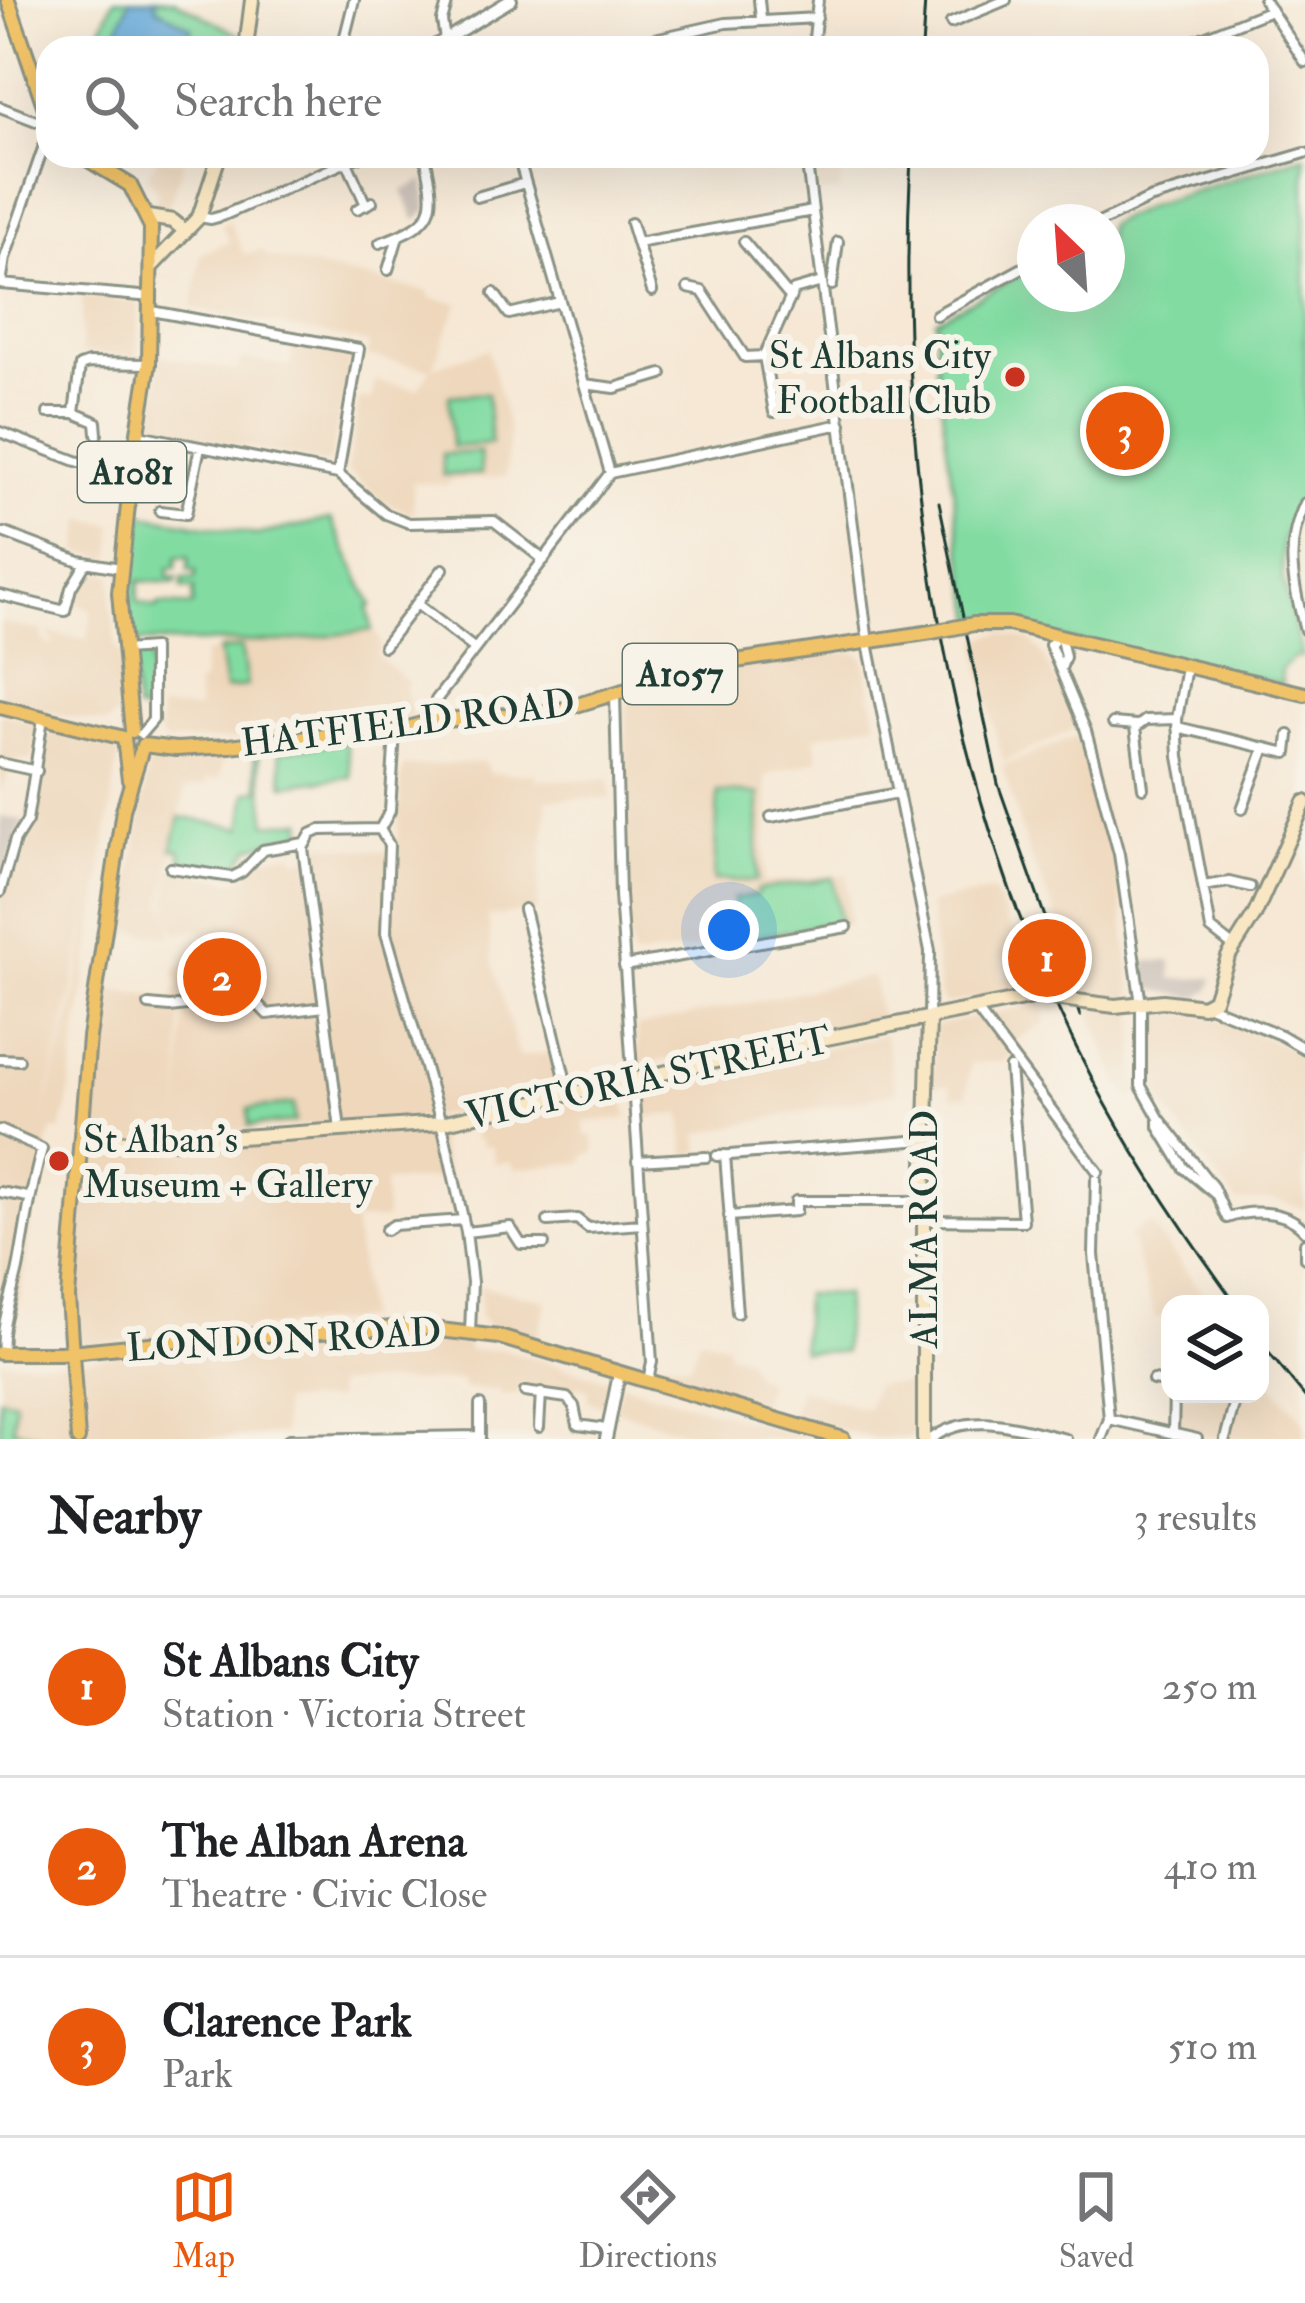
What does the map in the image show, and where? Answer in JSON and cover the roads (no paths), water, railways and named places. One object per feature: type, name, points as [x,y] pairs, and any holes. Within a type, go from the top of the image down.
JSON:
[{"type":"main road","points":[[8,0],[36,83]]},
{"type":"main road","points":[[248,36],[252,0]]},
{"type":"main road","points":[[102,168],[130,185],[148,217],[173,221],[185,231]]},
{"type":"main road","points":[[152,266],[199,217],[216,168]]},
{"type":"main road","name":"A1081","points":[[70,1352],[70,1252],[96,983],[134,740],[120,568],[149,364],[152,266],[148,217]]},
{"type":"main road","name":"HATFIELD ROAD","points":[[0,707],[134,740],[198,748],[362,730],[395,732],[431,721],[557,711],[722,662],[974,624],[1009,624],[1305,694]]},
{"type":"main road","points":[[1207,1005],[1216,996],[1234,947],[1255,914],[1305,802]]},
{"type":"main road","name":"VICTORIA STREET","points":[[84,1142],[160,1142],[441,1123],[1038,996],[1115,1006],[1163,1001],[1207,1005]]},
{"type":"main road","name":"ALMA ROAD","points":[[928,1439],[923,1201],[929,1018]]},
{"type":"main road","name":"LONDON ROAD","points":[[2,1353],[416,1327],[470,1332],[843,1439]]},
{"type":"main road","points":[[70,1352],[78,1439]]},
{"type":"street","points":[[345,36],[354,0]]},
{"type":"street","points":[[445,36],[442,21],[448,0]]},
{"type":"street","points":[[451,36],[511,0]]},
{"type":"street","points":[[759,0],[761,20]]},
{"type":"street","points":[[814,36],[818,0]]},
{"type":"street","points":[[951,23],[1006,0]]},
{"type":"street","points":[[1264,0],[1305,62]]},
{"type":"street","points":[[1207,36],[1271,10]]},
{"type":"street","points":[[662,36],[761,20],[817,18]]},
{"type":"street","points":[[0,107],[36,122]]},
{"type":"street","points":[[1269,164],[1305,153]]},
{"type":"street","points":[[36,168],[4,258],[1,284],[152,304],[359,350],[338,474]]},
{"type":"street","points":[[199,217],[222,216],[333,168]]},
{"type":"street","points":[[349,168],[365,206]]},
{"type":"street","points":[[380,243],[421,226],[433,207],[427,168]]},
{"type":"street","points":[[522,168],[610,472]]},
{"type":"street","points":[[808,168],[827,284],[868,643],[930,950],[929,1018]]},
{"type":"street","points":[[1125,210],[1254,168]]},
{"type":"street","points":[[477,197],[526,183]]},
{"type":"street","points":[[638,243],[813,211]]},
{"type":"street","points":[[631,224],[652,291]]},
{"type":"street","points":[[388,271],[398,237]]},
{"type":"street","points":[[745,242],[789,296]]},
{"type":"street","points":[[827,284],[838,242]]},
{"type":"street","points":[[819,258],[837,257]]},
{"type":"street","points":[[936,315],[1017,271]]},
{"type":"street","points":[[774,412],[764,356],[789,296],[800,286],[827,284]]},
{"type":"street","points":[[688,288],[703,292],[745,357],[764,356]]},
{"type":"street","points":[[494,292],[508,314],[560,302]]},
{"type":"street","points":[[74,413],[80,366],[149,364]]},
{"type":"street","points":[[584,384],[615,388],[662,374]]},
{"type":"street","points":[[48,412],[93,419],[97,434]]},
{"type":"street","points":[[431,721],[436,700],[610,472],[841,424]]},
{"type":"street","points":[[0,432],[131,476]]},
{"type":"street","points":[[139,434],[338,474],[397,520],[409,523],[494,521],[544,560]]},
{"type":"street","points":[[160,511],[186,514],[200,447]]},
{"type":"street","points":[[1305,503],[1293,535],[1291,561],[1305,630]]},
{"type":"street","points":[[5,532],[86,563],[120,568]]},
{"type":"street","points":[[0,595],[65,610],[86,563]]},
{"type":"street","points":[[384,646],[443,569]]},
{"type":"street","points":[[418,604],[475,649]]},
{"type":"street","points":[[1059,636],[1050,644],[1086,731],[1119,854],[1141,1004],[1140,1079],[1159,1127],[1184,1168],[1215,1194],[1227,1218],[1261,1212],[1295,1221],[1305,1231]]},
{"type":"street","points":[[124,650],[153,648],[153,720],[134,740]]},
{"type":"street","points":[[1186,668],[1177,723],[1183,790],[1211,929],[1234,947]]},
{"type":"street","points":[[615,694],[624,966],[652,1362],[648,1381]]},
{"type":"street","points":[[0,892],[15,840],[27,821],[43,718]]},
{"type":"street","points":[[1112,723],[1177,723],[1287,753],[1289,735]]},
{"type":"street","points":[[1137,725],[1142,788]]},
{"type":"street","points":[[380,829],[390,811],[395,732]]},
{"type":"street","points":[[1242,809],[1265,748]]},
{"type":"street","points":[[0,763],[37,771]]},
{"type":"street","points":[[771,817],[898,793]]},
{"type":"street","points":[[340,1129],[304,843],[320,830],[380,829]]},
{"type":"street","points":[[380,829],[389,845],[386,933],[464,1220],[472,1282],[470,1332]]},
{"type":"street","points":[[171,868],[232,877],[263,850],[304,843]]},
{"type":"street","points":[[1203,886],[1229,882],[1250,887]]},
{"type":"street","points":[[524,909],[569,1094]]},
{"type":"street","points":[[624,966],[847,927]]},
{"type":"street","points":[[149,1005],[170,1007],[250,997],[267,1014],[324,1007]]},
{"type":"street","points":[[1207,1005],[1305,1049]]},
{"type":"street","points":[[976,1009],[1097,1176],[1094,1254],[1109,1419],[1101,1439]]},
{"type":"street","points":[[0,1059],[19,1060]]},
{"type":"street","points":[[924,1220],[1023,1221],[1010,1068]]},
{"type":"street","points":[[0,1130],[42,1149],[28,1197],[2,1353]]},
{"type":"street","points":[[637,1161],[924,1140]]},
{"type":"street","points":[[716,1156],[729,1216],[737,1313]]},
{"type":"street","points":[[0,1192],[28,1197]]},
{"type":"street","points":[[729,1216],[796,1211],[796,1201],[923,1201]]},
{"type":"street","points":[[386,1229],[464,1220]]},
{"type":"street","points":[[548,1221],[577,1220],[588,1228],[642,1224]]},
{"type":"street","points":[[466,1232],[510,1228],[521,1244],[544,1244]]},
{"type":"street","points":[[1305,1243],[1305,1258]]},
{"type":"street","points":[[525,1392],[567,1398],[580,1427],[606,1434],[619,1373]]},
{"type":"street","points":[[1154,1380],[1161,1381]]},
{"type":"street","points":[[539,1427],[541,1393]]},
{"type":"street","points":[[1174,1403],[1174,1434]]},
{"type":"street","points":[[1225,1439],[1235,1403]]},
{"type":"street","points":[[289,1439],[480,1438],[479,1405]]},
{"type":"street","points":[[1109,1419],[1197,1439]]},
{"type":"street","points":[[928,1439],[967,1422],[1066,1439]]},
{"type":"water","points":[[130,0],[157,0],[155,7],[192,28],[187,36],[115,36]]},
{"type":"railway","points":[[923,36],[925,0]]},
{"type":"railway","points":[[911,168],[912,393],[923,512],[941,631],[967,749],[1001,864],[1043,975],[1094,1082],[1161,1196],[1230,1295]]},
{"type":"railway","points":[[939,502],[998,784],[1080,1016]]},
{"type":"railway","points":[[1269,1353],[1305,1397]]},
{"type":"place","name":"St Albans City Football Club","points":[[1015,377]]},
{"type":"place","name":"Clarence Park","points":[[1125,431]]},
{"type":"place","name":"St Albans City","points":[[1047,958]]},
{"type":"place","name":"The Alban Arena","points":[[222,977]]},
{"type":"place","name":"St Alban's Museum + Gallery","points":[[59,1161]]}]
